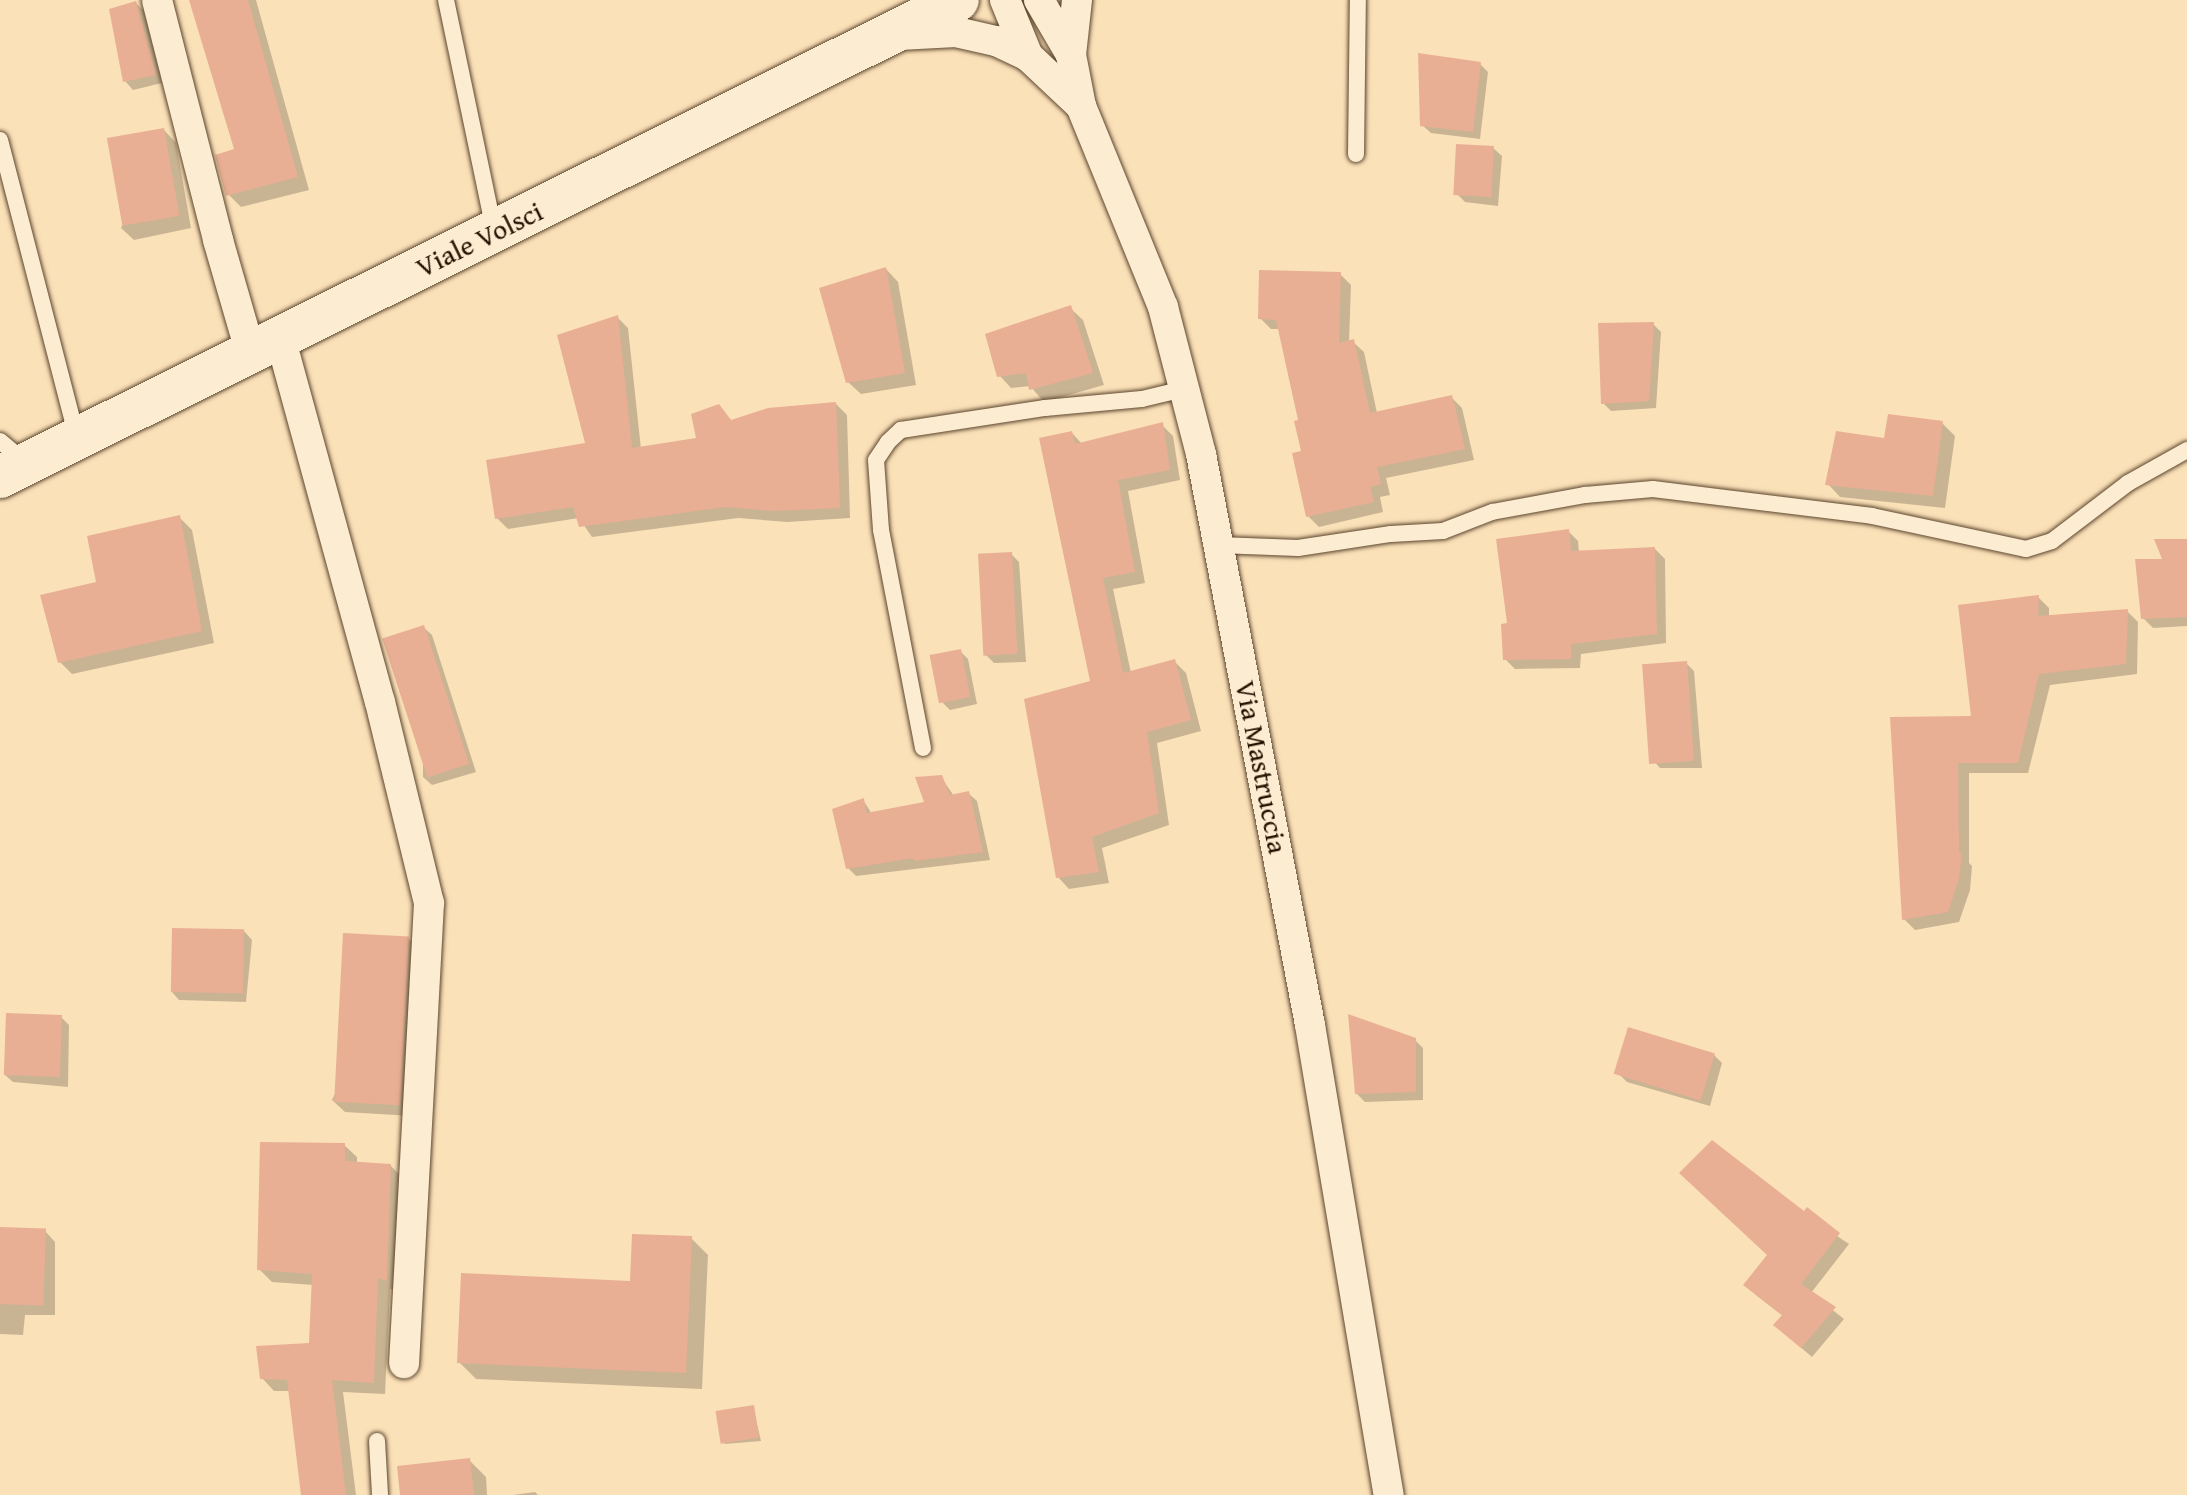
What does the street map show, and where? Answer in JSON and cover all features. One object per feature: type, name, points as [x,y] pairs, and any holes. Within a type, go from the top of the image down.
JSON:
[{"type":"main road","name":"Viale Volsci","points":[[9,461],[77,439],[958,0]]},
{"type":"street","points":[[157,0],[218,240],[265,344],[380,702],[429,903],[404,1363]]},
{"type":"street","points":[[887,36],[916,0]]},
{"type":"street","points":[[1005,0],[1028,56]]},
{"type":"street","points":[[1039,0],[1071,55]]},
{"type":"street","points":[[1071,55],[1077,0]]},
{"type":"street","points":[[887,36],[956,32],[996,41],[1028,56],[1081,106]]},
{"type":"street","name":"Via Mastruccia","points":[[1071,55],[1081,106],[1163,307],[1219,545],[1310,1025],[1389,1495]]},
{"type":"lane","points":[[446,0],[494,231]]},
{"type":"lane","points":[[1356,154],[1358,0]]},
{"type":"lane","points":[[0,140],[77,439]]},
{"type":"lane","points":[[923,748],[881,530],[876,460],[888,442],[901,430],[1045,408],[1142,399],[1184,389]]},
{"type":"lane","points":[[1219,545],[1298,548],[1391,534],[1443,531],[1492,512],[1585,495],[1653,489],[1872,516],[2026,549],[2052,541],[2128,483],[2187,450]]},
{"type":"lane","points":[[377,1441],[380,1495]]},
{"type":"building","points":[[189,0],[248,0],[298,177],[226,196],[215,155],[234,149]]},
{"type":"building","points":[[136,1],[156,75],[123,82],[109,9]]},
{"type":"building","points":[[1418,53],[1481,62],[1473,132],[1420,126]]},
{"type":"building","points":[[164,128],[179,216],[122,226],[107,138]]},
{"type":"building","points":[[1456,144],[1494,146],[1491,197],[1453,195]]},
{"type":"building","points":[[886,267],[905,373],[846,383],[819,288]]},
{"type":"building","points":[[1259,270],[1341,272],[1339,343],[1354,339],[1370,413],[1452,395],[1465,449],[1377,467],[1381,484],[1370,487],[1374,502],[1306,517],[1292,453],[1301,451],[1294,421],[1298,420],[1276,320],[1258,319]]},
{"type":"building","points":[[1071,305],[1093,373],[1029,390],[1026,373],[997,377],[985,334]]},
{"type":"building","points":[[618,315],[632,448],[696,438],[691,414],[719,404],[731,420],[768,408],[836,402],[840,508],[774,511],[725,507],[579,527],[573,507],[495,519],[486,460],[585,443],[557,335]]},
{"type":"building","points":[[1654,322],[1649,401],[1601,404],[1598,323]]},
{"type":"building","points":[[1888,414],[1943,421],[1933,496],[1825,485],[1836,431],[1884,438]]},
{"type":"building","points":[[1163,422],[1170,470],[1118,480],[1135,572],[1103,578],[1123,673],[1175,659],[1191,720],[1147,732],[1159,813],[1092,837],[1099,872],[1056,878],[1024,699],[1090,681],[1039,438],[1072,431],[1075,444]]},
{"type":"building","points":[[180,515],[202,631],[58,663],[40,595],[96,582],[87,536]]},
{"type":"building","points":[[1569,529],[1571,551],[1655,547],[1657,634],[1571,644],[1571,659],[1503,660],[1501,624],[1507,623],[1496,539]]},
{"type":"building","points":[[2154,539],[2187,539],[2187,617],[2141,619],[2135,559],[2162,559]]},
{"type":"building","points":[[1012,552],[1017,654],[983,656],[978,554]]},
{"type":"building","points":[[2039,595],[2038,616],[2128,609],[2126,664],[2039,674],[2018,763],[1958,763],[1959,853],[1962,853],[1959,878],[1948,912],[1902,920],[1890,717],[1971,716],[1958,605]]},
{"type":"building","points":[[424,625],[469,764],[427,777],[382,639]]},
{"type":"building","points":[[961,649],[970,697],[939,703],[930,655]]},
{"type":"building","points":[[1687,661],[1694,761],[1649,764],[1642,664]]},
{"type":"building","points":[[942,775],[950,795],[969,791],[983,852],[914,861],[913,858],[846,869],[832,809],[864,798],[866,813],[924,802],[915,777]]},
{"type":"building","points":[[172,928],[244,929],[243,993],[171,992]]},
{"type":"building","points":[[343,933],[409,936],[400,1105],[334,1102]]},
{"type":"building","points":[[6,1013],[62,1015],[60,1077],[4,1075]]},
{"type":"building","points":[[1348,1014],[1416,1038],[1416,1092],[1355,1094]]},
{"type":"building","points":[[1628,1027],[1715,1054],[1701,1100],[1614,1074]]},
{"type":"building","points":[[1712,1140],[1804,1211],[1807,1207],[1840,1233],[1801,1284],[1836,1307],[1801,1348],[1773,1325],[1782,1315],[1743,1285],[1767,1255],[1679,1173]]},
{"type":"building","points":[[260,1142],[345,1143],[345,1161],[391,1164],[387,1281],[378,1278],[374,1383],[332,1380],[346,1495],[301,1495],[287,1380],[260,1379],[256,1346],[309,1343],[312,1274],[257,1270]]},
{"type":"building","points":[[0,1227],[46,1229],[43,1306],[0,1304]]},
{"type":"building","points":[[632,1234],[692,1236],[686,1373],[457,1363],[461,1273],[630,1281]]},
{"type":"building","points":[[754,1405],[759,1438],[721,1444],[715,1411]]},
{"type":"building","points":[[470,1458],[474,1495],[400,1495],[397,1466]]}]
